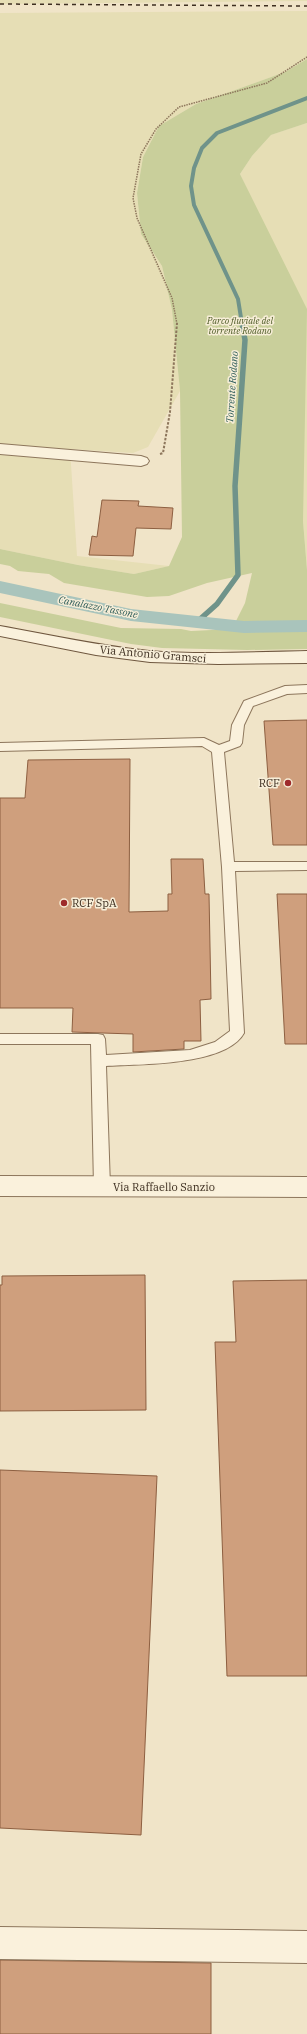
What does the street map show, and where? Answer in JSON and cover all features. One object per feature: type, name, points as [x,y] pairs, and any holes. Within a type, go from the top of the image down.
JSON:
[{"type":"street","points":[[0,449],[141,461]]},
{"type":"street","name":"Via Antonio Gramsci","points":[[0,631],[129,654],[214,659],[307,657]]},
{"type":"street","name":"Via Raffaello Sanzio","points":[[7,1187],[307,1187]]},
{"type":"street","points":[[0,1943],[307,1947]]},
{"type":"lane","points":[[218,750],[236,743],[238,725],[248,704],[285,690],[307,689]]},
{"type":"lane","points":[[0,748],[184,741],[204,742],[218,750]]},
{"type":"lane","points":[[98,1061],[190,1055],[220,1046],[237,1033],[228,867],[218,750]]},
{"type":"lane","points":[[228,867],[307,866]]},
{"type":"lane","points":[[0,1039],[98,1039],[102,1187]]},
{"type":"path","points":[[141,461],[162,453],[170,412],[177,324],[172,298],[137,218],[133,198],[141,154],[156,129],[180,107],[211,97],[267,83],[307,57]]},
{"type":"shaded area","points":[[0,0],[307,0],[307,1],[0,4]]},
{"type":"shaded area","points":[[307,11],[307,59],[285,72],[196,104],[159,126],[143,157],[137,193],[141,234],[162,266],[172,310],[180,391],[148,447],[133,453],[70,449],[77,556],[169,566],[134,574],[78,565],[0,549],[0,13]]},
{"type":"shaded area","points":[[307,123],[307,569],[303,521],[257,211],[240,174],[252,156],[271,135]]},
{"type":"green space","name":"Parco fluviale del torrente Rodano","points":[[307,59],[307,123],[271,135],[252,156],[240,174],[307,309],[303,521],[307,570],[307,649],[247,650],[162,648],[131,644],[0,617],[0,603],[121,628],[181,629],[191,631],[232,629],[245,603],[252,573],[207,583],[169,596],[147,597],[64,583],[49,574],[18,571],[10,566],[0,564],[0,549],[78,565],[134,574],[169,566],[182,537],[180,391],[172,310],[162,266],[141,234],[137,193],[143,157],[159,126],[196,104],[285,72]]},
{"type":"building","points":[[102,500],[139,501],[138,506],[173,508],[171,529],[136,528],[133,556],[89,555],[92,536],[97,537]]},
{"type":"building","name":"RCF","points":[[307,720],[307,845],[273,845],[264,721]]},
{"type":"building","name":"RCF SpA","points":[[130,759],[129,912],[168,911],[168,894],[172,894],[171,859],[203,859],[205,894],[209,894],[211,999],[200,1000],[201,1041],[184,1041],[184,1049],[133,1052],[133,1034],[72,1032],[73,1008],[0,1008],[0,798],[25,798],[28,760]]},
{"type":"building","points":[[277,894],[307,894],[307,1044],[285,1044]]},
{"type":"building","points":[[145,1275],[146,1410],[0,1411],[0,1285],[2,1285],[2,1276]]},
{"type":"building","points":[[307,1280],[307,1676],[227,1676],[215,1342],[236,1342],[233,1281]]},
{"type":"building","points":[[0,1470],[157,1476],[141,1835],[0,1828]]},
{"type":"building","points":[[0,1960],[211,1963],[211,2034],[0,2034]]},
{"type":"waterway","name":"Torrente Rodano","points":[[242,324],[238,299],[194,205],[191,186],[194,168],[202,148],[217,133],[307,98]]},
{"type":"waterway","name":"Torrente Rodano","points":[[198,621],[217,604],[238,575],[235,486],[245,340],[242,323]]},
{"type":"waterway","name":"Canalazzo Tassone","points":[[0,587],[131,615],[244,627],[307,626]]},
{"type":"railway","points":[[0,4],[307,6]]},
{"type":"place","name":"RCF","points":[[288,783]]},
{"type":"place","name":"RCF SpA","points":[[64,903]]}]
